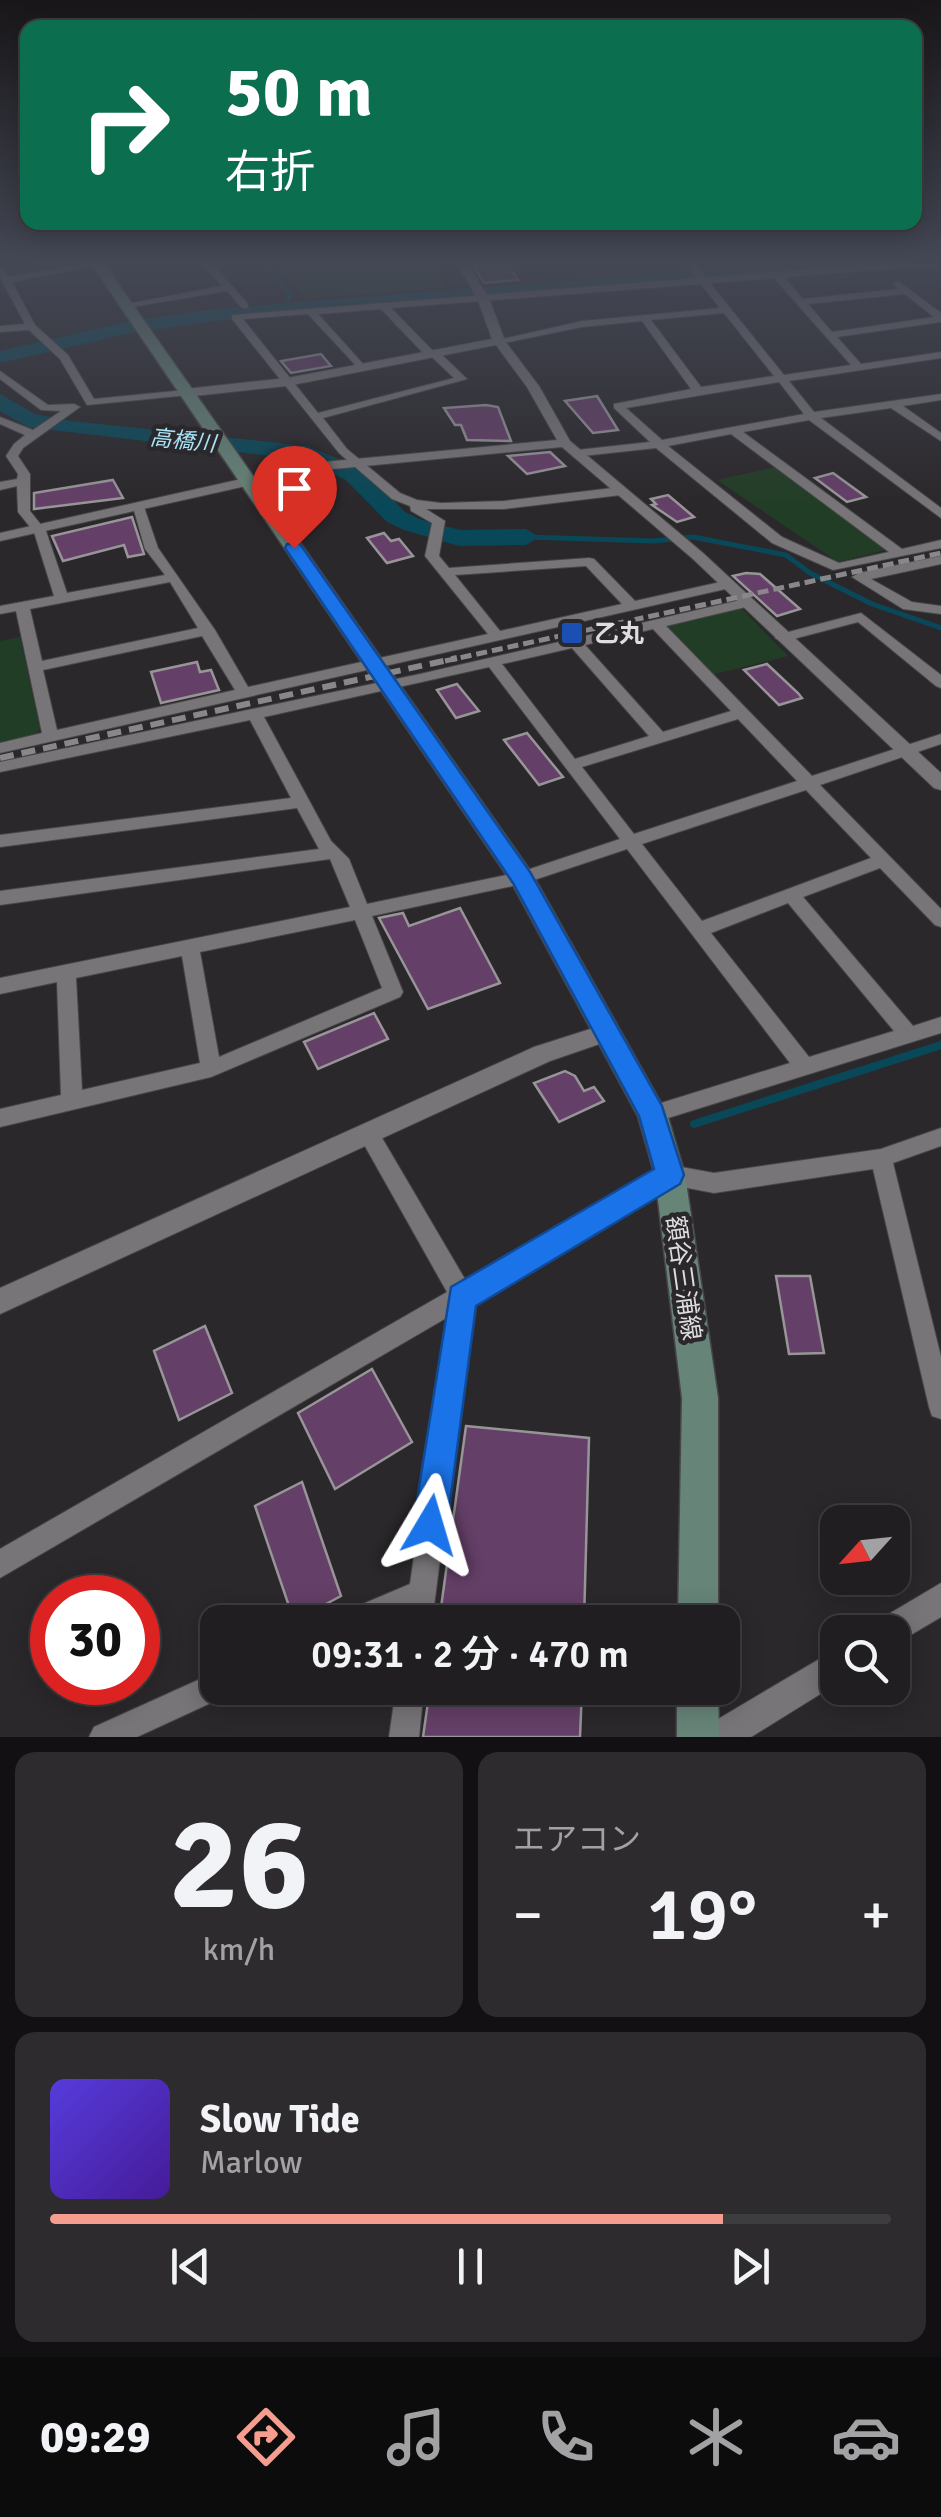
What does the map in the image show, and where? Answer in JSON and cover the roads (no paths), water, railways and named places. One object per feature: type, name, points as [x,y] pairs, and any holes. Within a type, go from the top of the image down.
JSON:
[{"type":"main road","name":"額谷三浦線","points":[[152,343],[522,878],[654,1120],[668,1169],[700,1398],[698,1605]]},
{"type":"main road","points":[[698,1705],[698,1737]]},
{"type":"street","points":[[49,343],[59,351],[91,403]]},
{"type":"street","points":[[256,343],[343,452],[398,498],[439,522],[432,556],[496,635]]},
{"type":"street","points":[[339,343],[360,367]]},
{"type":"street","points":[[315,417],[462,379],[421,343]]},
{"type":"street","points":[[0,374],[45,408],[74,407],[287,382],[489,343]]},
{"type":"street","points":[[502,343],[534,386],[565,443],[690,548],[941,784]]},
{"type":"street","points":[[663,343],[698,390]]},
{"type":"street","points":[[753,343],[811,416],[941,514]]},
{"type":"street","points":[[838,343],[858,367]]},
{"type":"street","points":[[941,355],[698,390],[618,406],[658,444],[777,540],[838,567],[941,544]]},
{"type":"street","points":[[577,454],[941,397]]},
{"type":"street","points":[[893,404],[941,438]]},
{"type":"street","points":[[62,598],[40,530],[24,512],[24,474],[12,456],[74,407]]},
{"type":"street","points":[[0,420],[37,433]]},
{"type":"street","points":[[734,431],[898,552]]},
{"type":"street","points":[[0,538],[313,467],[565,443]]},
{"type":"street","points":[[0,486],[23,481]]},
{"type":"street","points":[[398,498],[447,509],[620,491]]},
{"type":"street","points":[[139,507],[152,549],[208,630],[245,695]]},
{"type":"street","points":[[937,612],[908,606],[859,577],[941,560]]},
{"type":"street","points":[[445,572],[589,562],[631,605]]},
{"type":"street","points":[[0,610],[174,577]]},
{"type":"street","points":[[0,766],[254,713],[382,675],[496,635],[725,585]]},
{"type":"street","points":[[0,748],[245,695],[493,663],[745,603]]},
{"type":"street","points":[[22,606],[51,737]]},
{"type":"street","points":[[782,638],[861,617],[941,683]]},
{"type":"street","points":[[655,623],[941,920]]},
{"type":"street","points":[[36,667],[208,630]]},
{"type":"street","points":[[577,644],[660,738]]},
{"type":"street","points":[[493,663],[802,1064]]},
{"type":"street","points":[[0,1118],[211,1069],[393,992],[340,859],[332,853],[301,802],[254,713]]},
{"type":"street","points":[[572,765],[741,713]]},
{"type":"street","points":[[0,986],[522,878],[941,738]]},
{"type":"street","points":[[0,841],[301,802]]},
{"type":"street","points":[[0,898],[332,853]]},
{"type":"street","points":[[699,930],[883,860]]},
{"type":"street","points":[[790,895],[908,1034]]},
{"type":"street","points":[[190,948],[211,1069]]},
{"type":"street","points":[[66,973],[72,1101]]},
{"type":"street","points":[[654,1120],[802,1064],[941,1024]]},
{"type":"street","points":[[0,1302],[542,1054],[609,1032]]},
{"type":"street","points":[[368,1132],[462,1298],[420,1605]]},
{"type":"street","points":[[0,1564],[462,1298],[668,1169],[714,1183],[881,1158],[941,1137]]},
{"type":"street","points":[[881,1158],[934,1350],[941,1407]]},
{"type":"street","points":[[393,1605],[422,1592]]},
{"type":"street","points":[[910,1619],[941,1600]]},
{"type":"street","points":[[720,1737],[820,1675]]},
{"type":"street","points":[[104,1737],[200,1693]]},
{"type":"street","points":[[404,1737],[408,1705]]},
{"type":"waterway","points":[[0,357],[61,343]]},
{"type":"waterway","name":"高橋川","points":[[0,401],[28,420],[71,428],[308,453],[355,475],[396,517],[413,525],[459,538],[526,537]]},
{"type":"waterway","points":[[526,537],[654,541],[693,537],[786,555],[810,573],[872,604],[941,628]]},
{"type":"waterway","points":[[694,1124],[941,1045]]},
{"type":"railway","points":[[445,661],[941,553]]},
{"type":"railway","points":[[0,758],[457,658]]},
{"type":"place","name":"乙丸","points":[[572,633]]}]
